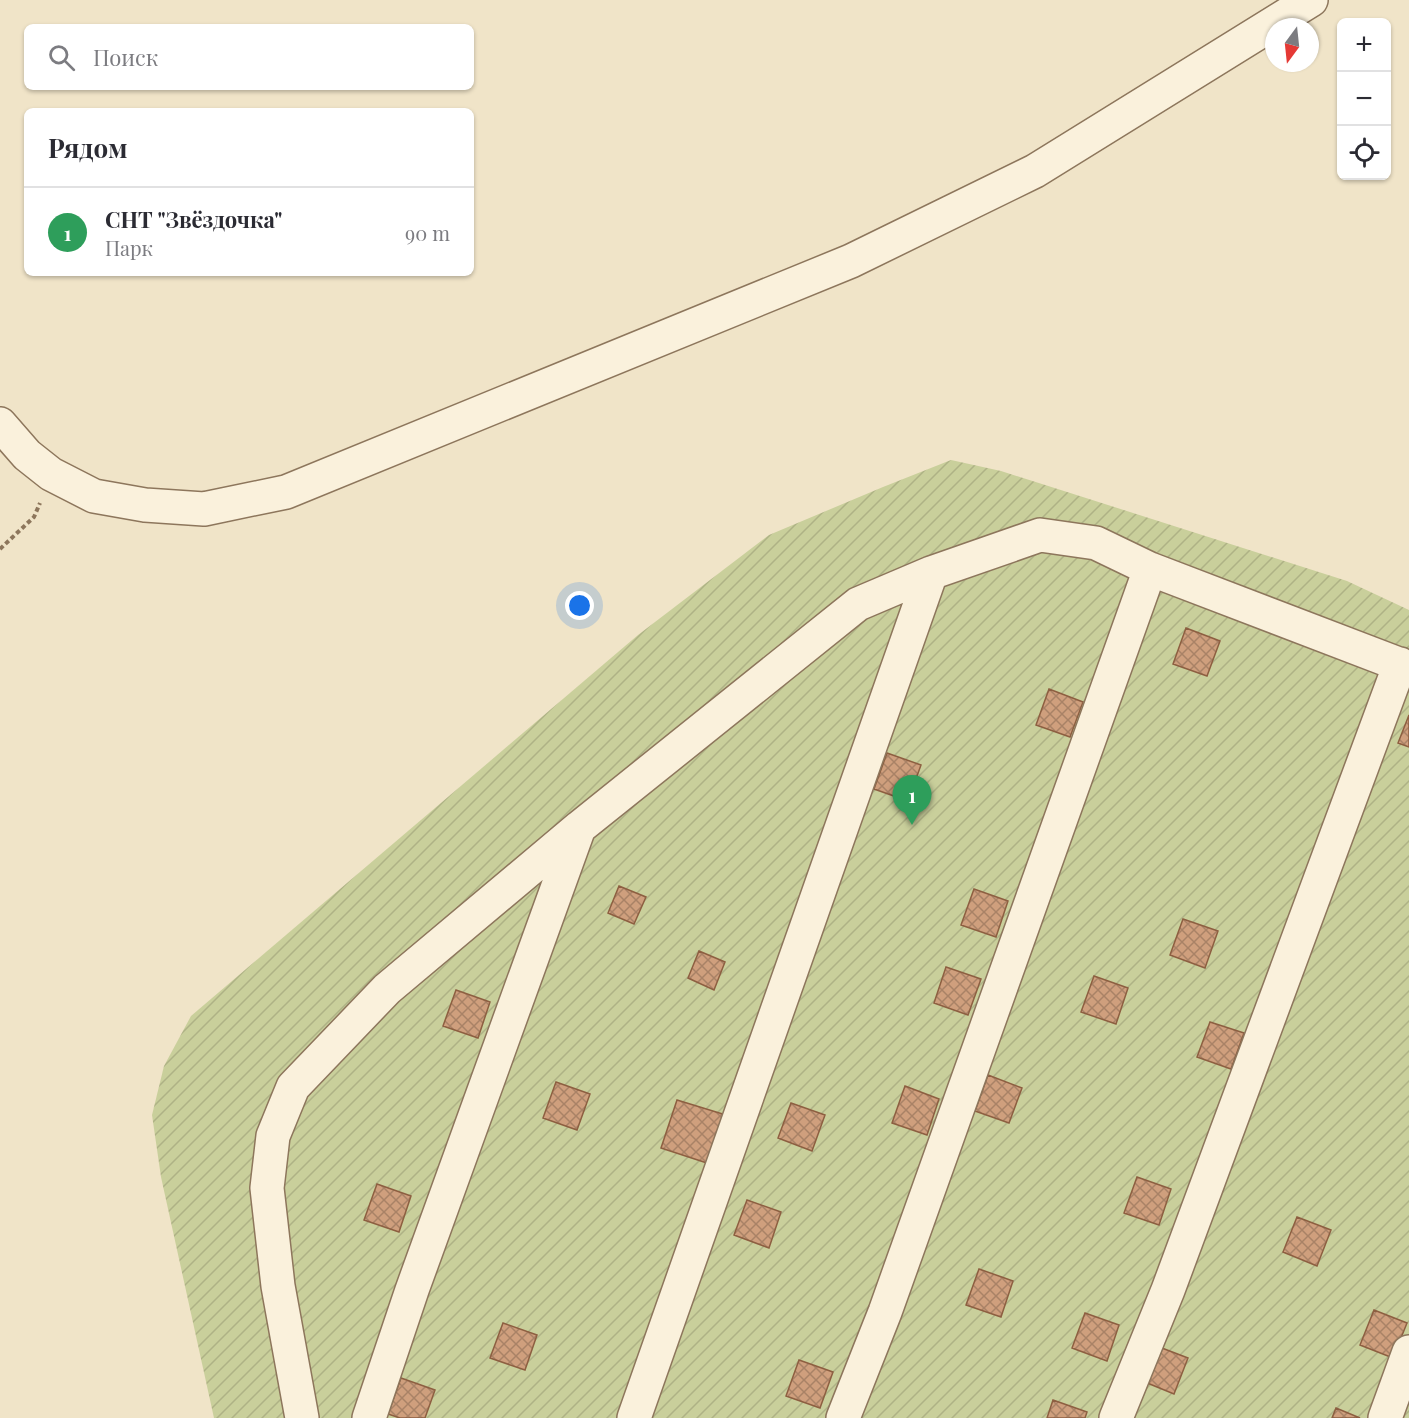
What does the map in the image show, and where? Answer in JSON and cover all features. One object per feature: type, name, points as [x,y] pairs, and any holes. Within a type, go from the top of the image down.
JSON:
[{"type":"street","points":[[0,424],[27,455],[51,474],[94,496],[145,505],[204,509],[286,492],[861,256],[1035,171],[1311,0]]},
{"type":"street","points":[[302,1418],[278,1286],[267,1188],[273,1136],[292,1087],[387,989],[580,827],[858,604],[931,573],[1040,535],[1096,543],[1150,569],[1405,666],[1168,1290],[1116,1418]]},
{"type":"street","points":[[843,1418],[885,1312],[1150,569]]},
{"type":"street","points":[[634,1418],[931,573]]},
{"type":"street","points":[[369,1418],[412,1290],[580,827]]},
{"type":"street","points":[[1385,1418],[1409,1352]]},
{"type":"path","points":[[0,549],[34,517],[51,474]]},
{"type":"green space","points":[[951,460],[1001,471],[1347,581],[1409,610],[1409,1418],[214,1418],[161,1177],[152,1115],[164,1066],[191,1016],[638,635],[769,535]]},
{"type":"building","points":[[1186,628],[1220,641],[1207,676],[1173,664]]},
{"type":"building","points":[[1049,689],[1083,702],[1070,737],[1036,725]]},
{"type":"building","points":[[1409,715],[1409,747],[1398,743]]},
{"type":"building","points":[[887,753],[921,765],[908,801],[874,789]]},
{"type":"building","points":[[619,886],[646,897],[634,924],[608,913]]},
{"type":"building","points":[[974,889],[1008,901],[996,937],[961,925]]},
{"type":"building","points":[[1183,919],[1218,931],[1205,968],[1170,955]]},
{"type":"building","points":[[699,951],[725,962],[714,990],[688,978]]},
{"type":"building","points":[[946,967],[981,979],[968,1015],[934,1003]]},
{"type":"building","points":[[1094,976],[1128,988],[1116,1024],[1081,1012]]},
{"type":"building","points":[[456,990],[490,1002],[478,1038],[443,1026]]},
{"type":"building","points":[[1210,1022],[1244,1033],[1231,1069],[1197,1057]]},
{"type":"building","points":[[988,1075],[1022,1088],[1009,1123],[975,1111]]},
{"type":"building","points":[[556,1082],[590,1094],[577,1130],[543,1118]]},
{"type":"building","points":[[905,1086],[939,1099],[927,1135],[892,1123]]},
{"type":"building","points":[[677,1100],[726,1115],[710,1164],[661,1148]]},
{"type":"building","points":[[791,1103],[825,1115],[812,1151],[778,1138]]},
{"type":"building","points":[[1137,1177],[1171,1189],[1159,1225],[1124,1213]]},
{"type":"building","points":[[377,1184],[411,1196],[399,1232],[364,1220]]},
{"type":"building","points":[[747,1200],[781,1212],[769,1248],[734,1235]]},
{"type":"building","points":[[1297,1217],[1331,1230],[1317,1266],[1283,1252]]},
{"type":"building","points":[[979,1269],[1013,1281],[1001,1317],[966,1305]]},
{"type":"building","points":[[1374,1310],[1407,1323],[1393,1358],[1360,1345]]},
{"type":"building","points":[[1085,1313],[1119,1325],[1107,1361],[1072,1348]]},
{"type":"building","points":[[503,1323],[537,1335],[525,1370],[490,1358]]},
{"type":"building","points":[[1154,1345],[1188,1358],[1174,1394],[1140,1380]]},
{"type":"building","points":[[799,1360],[833,1372],[820,1408],[786,1396]]},
{"type":"building","points":[[401,1378],[435,1390],[425,1418],[400,1418],[388,1414]]},
{"type":"building","points":[[1053,1400],[1087,1412],[1085,1418],[1047,1418]]},
{"type":"building","points":[[1336,1408],[1360,1418],[1332,1418]]},
{"type":"place","name":"СНТ \"Звёздочка\"","points":[[912,825]]}]
